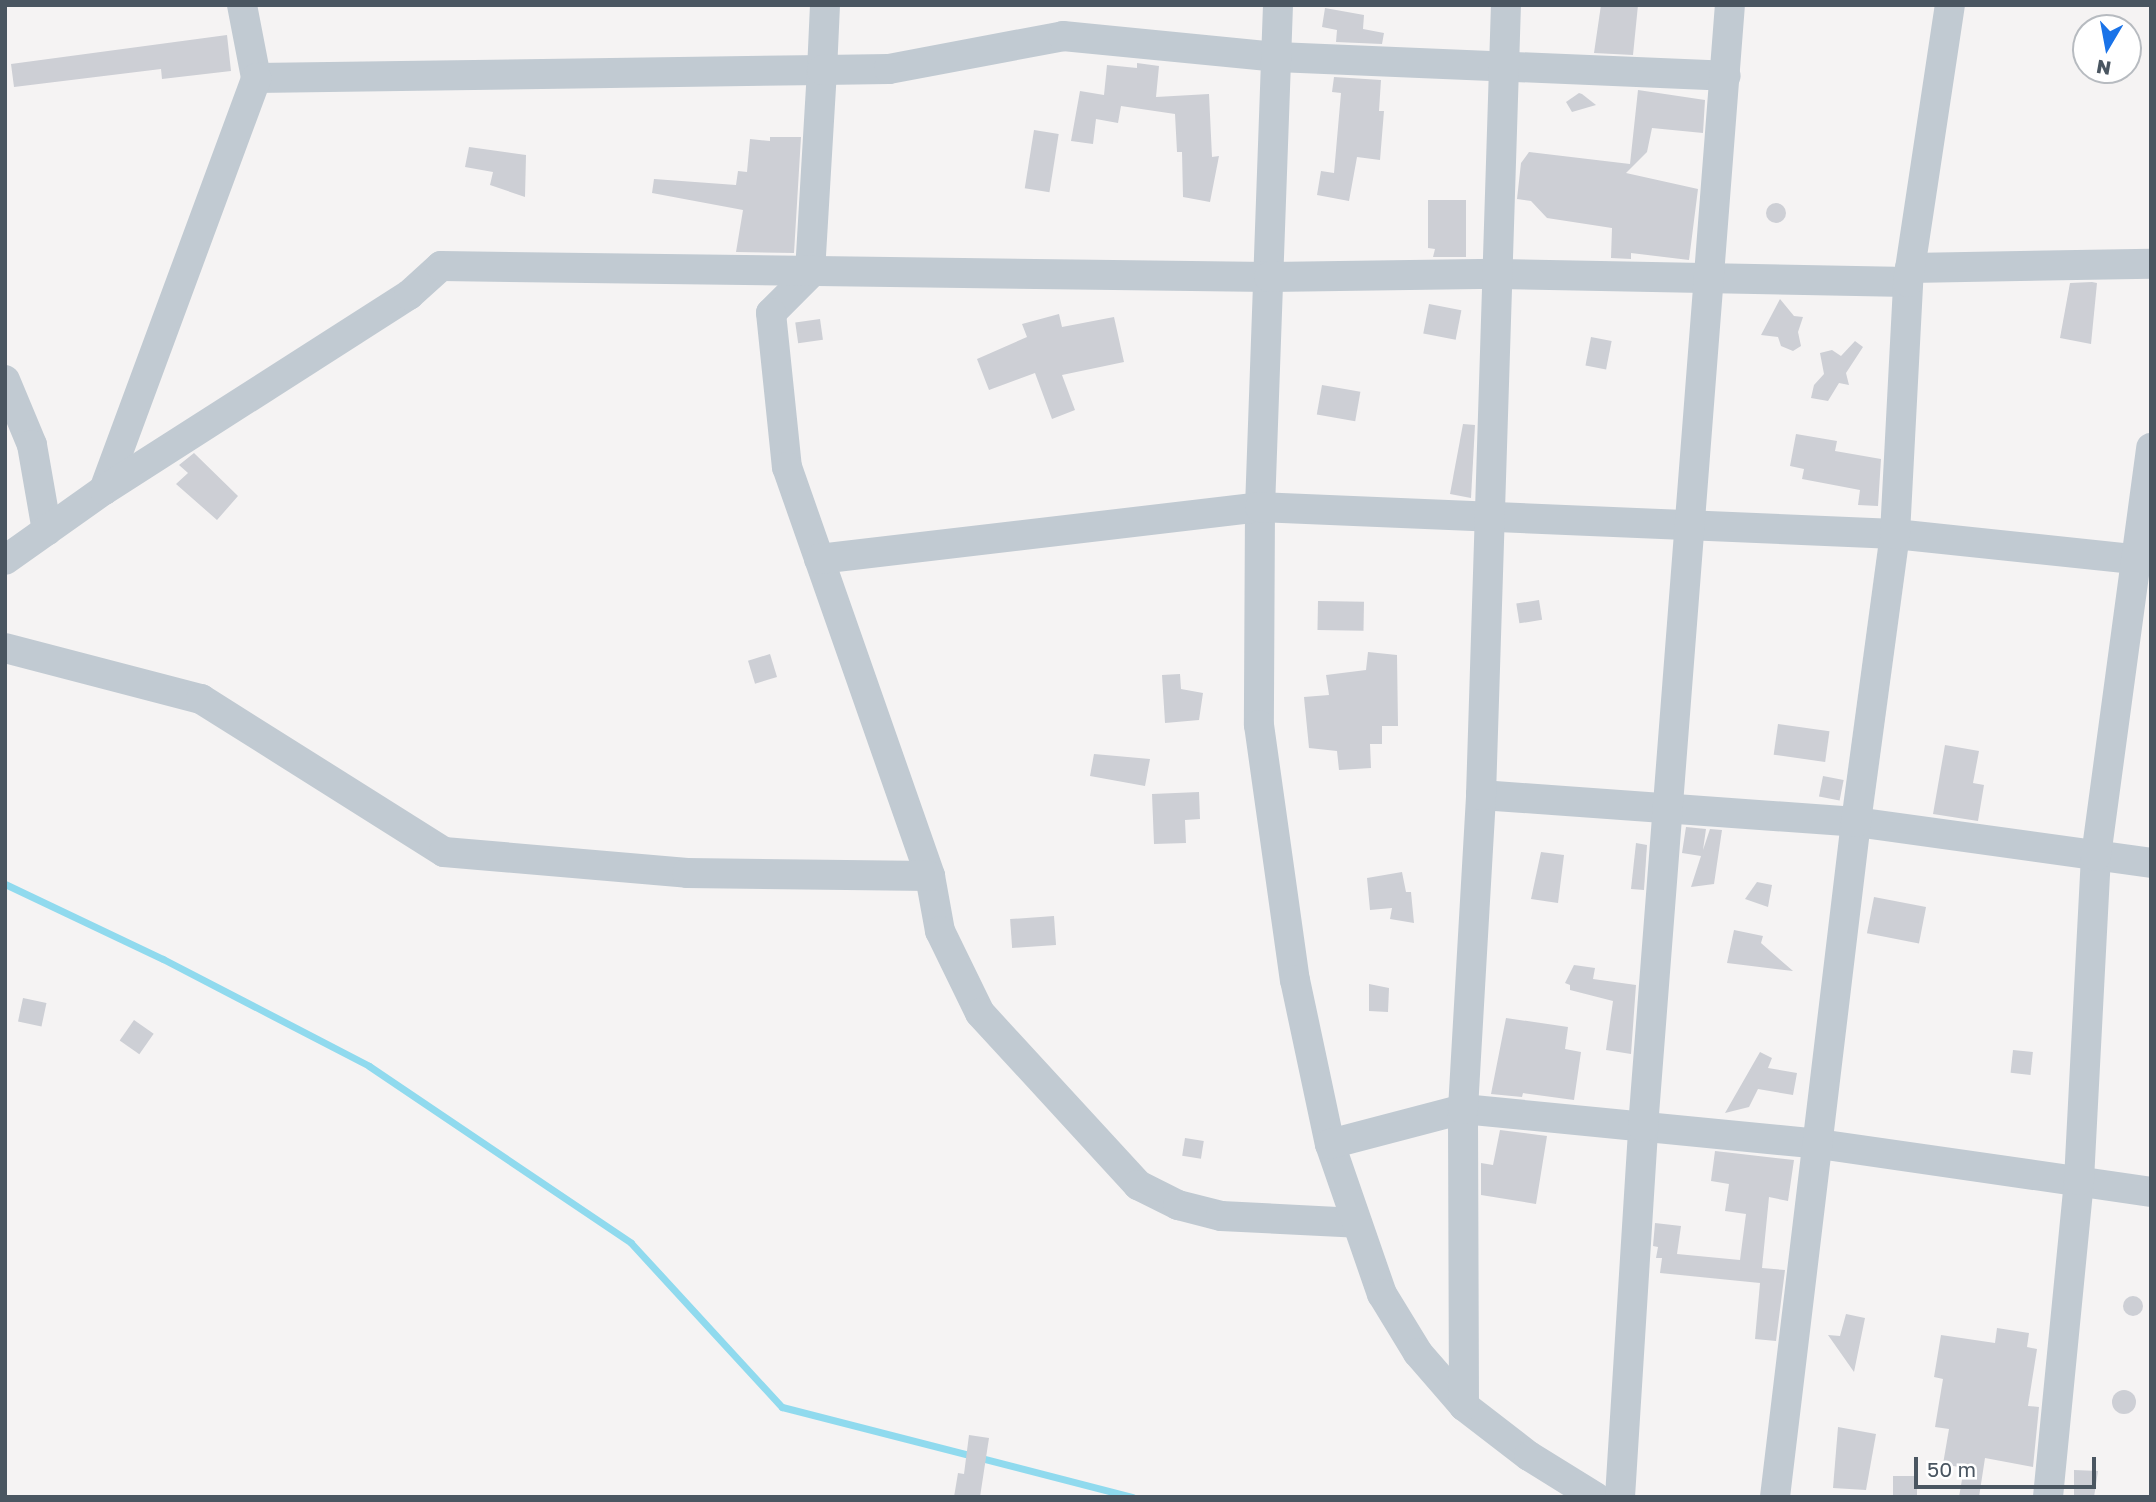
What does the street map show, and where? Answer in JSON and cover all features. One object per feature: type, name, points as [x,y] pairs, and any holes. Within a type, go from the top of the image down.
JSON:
[{"type":"street","points":[[104,490],[256,78],[242,5]]},
{"type":"street","points":[[825,5],[810,274],[771,313],[788,467],[930,876],[940,931],[980,1013],[1138,1185],[1178,1205],[1221,1216],[1357,1223]]},
{"type":"street","points":[[1278,5],[1260,507],[1259,725],[1296,980],[1330,1144],[1382,1294],[1418,1353],[1464,1406],[1529,1456],[1595,1497]]},
{"type":"street","points":[[1464,1406],[1463,1109],[1481,795],[1506,5]]},
{"type":"street","points":[[1620,1497],[1643,1127],[1730,5]]},
{"type":"street","points":[[1775,1497],[1856,822],[1895,534],[1909,275],[1951,5]]},
{"type":"street","points":[[256,78],[889,69],[1063,36],[1277,57],[1726,76]]},
{"type":"street","points":[[5,560],[104,490],[409,295],[441,266],[810,274],[1269,277],[1497,274],[1707,281],[2151,264]]},
{"type":"street","points":[[5,380],[32,445],[47,531]]},
{"type":"street","points":[[2048,1497],[2079,1180],[2096,856],[2144,560],[2151,448]]},
{"type":"street","points":[[819,559],[1260,507],[1895,534],[2144,560]]},
{"type":"street","points":[[5,648],[201,699],[444,852],[687,873],[930,876]]},
{"type":"street","points":[[1481,795],[1856,822],[2151,863]]},
{"type":"street","points":[[1330,1144],[1463,1109],[1819,1144],[2151,1192]]},
{"type":"building","points":[[1601,5],[1638,5],[1633,55],[1594,53]]},
{"type":"building","points":[[1325,8],[1364,15],[1363,29],[1384,33],[1382,44],[1336,42],[1337,30],[1322,27]]},
{"type":"building","points":[[227,35],[231,71],[162,79],[161,69],[14,87],[11,64]]},
{"type":"building","points":[[1137,63],[1159,66],[1156,97],[1209,94],[1212,157],[1219,156],[1210,202],[1183,197],[1182,152],[1177,152],[1175,114],[1121,106],[1118,123],[1096,119],[1093,144],[1071,141],[1080,91],[1104,95],[1107,65],[1137,68]]},
{"type":"building","points":[[1334,77],[1381,80],[1379,111],[1384,111],[1380,160],[1357,157],[1349,201],[1317,195],[1321,171],[1334,173],[1341,93],[1332,92]]},
{"type":"building","points":[[1638,90],[1705,100],[1703,133],[1652,128],[1647,152],[1626,173],[1698,189],[1689,260],[1631,253],[1631,259],[1611,258],[1612,228],[1547,218],[1531,201],[1517,199],[1521,163],[1529,152],[1630,164]]},
{"type":"building","points":[[1579,93],[1596,105],[1572,112],[1566,102]]},
{"type":"building","points":[[1034,130],[1059,134],[1049,192],[1025,188]]},
{"type":"building","points":[[770,137],[801,137],[794,253],[736,252],[743,210],[652,193],[654,179],[736,185],[738,171],[747,172],[750,139],[770,141]]},
{"type":"building","points":[[469,147],[526,155],[525,197],[490,185],[493,172],[465,167]]},
{"type":"building","points":[[1428,200],[1466,200],[1466,257],[1433,257],[1435,249],[1428,248]]},
{"type":"building","points":[[1776,203],[1783,206],[1786,213],[1783,220],[1776,223],[1769,220],[1766,213],[1769,206]]},
{"type":"building","points":[[2070,283],[2097,283],[2091,344],[2060,338]]},
{"type":"building","points":[[1780,299],[1794,316],[1803,317],[1798,332],[1801,346],[1793,351],[1781,346],[1778,337],[1761,335]]},
{"type":"building","points":[[1429,304],[1461,310],[1456,340],[1423,333]]},
{"type":"building","points":[[1059,314],[1062,327],[1114,317],[1124,362],[1062,375],[1075,410],[1052,419],[1035,373],[989,390],[977,359],[1027,337],[1022,324]]},
{"type":"building","points":[[820,319],[823,340],[798,343],[795,322]]},
{"type":"building","points":[[1591,337],[1612,341],[1606,369],[1585,365]]},
{"type":"building","points":[[1855,341],[1863,347],[1846,373],[1849,385],[1839,383],[1828,401],[1811,398],[1814,385],[1824,374],[1820,353],[1832,350],[1841,356]]},
{"type":"building","points":[[1322,385],[1360,392],[1355,421],[1317,415]]},
{"type":"building","points":[[1463,424],[1475,425],[1471,498],[1450,494]]},
{"type":"building","points":[[1796,434],[1837,441],[1835,451],[1881,459],[1878,506],[1858,505],[1860,490],[1802,479],[1804,469],[1790,466]]},
{"type":"building","points":[[194,453],[238,496],[217,520],[176,484],[188,473],[179,465]]},
{"type":"building","points":[[1539,600],[1542,620],[1519,623],[1516,604]]},
{"type":"building","points":[[1318,601],[1364,602],[1363,631],[1317,630]]},
{"type":"building","points":[[1368,652],[1397,655],[1398,726],[1382,726],[1382,744],[1370,744],[1371,768],[1339,770],[1337,751],[1309,748],[1304,697],[1329,695],[1326,675],[1366,670]]},
{"type":"building","points":[[770,654],[777,677],[755,684],[748,661]]},
{"type":"building","points":[[1180,674],[1181,689],[1203,693],[1199,720],[1165,723],[1162,675]]},
{"type":"building","points":[[1778,724],[1829,731],[1825,762],[1774,755]]},
{"type":"building","points":[[1945,745],[1979,751],[1973,783],[1984,785],[1978,821],[1933,814]]},
{"type":"building","points":[[1094,754],[1150,759],[1145,786],[1090,776]]},
{"type":"building","points":[[1823,776],[1844,780],[1840,801],[1819,797]]},
{"type":"building","points":[[1199,792],[1200,819],[1185,820],[1186,843],[1154,844],[1152,794]]},
{"type":"building","points":[[1686,827],[1706,829],[1703,850],[1710,829],[1722,830],[1714,884],[1691,887],[1701,856],[1682,853]]},
{"type":"building","points":[[1636,843],[1647,845],[1644,890],[1631,889]]},
{"type":"building","points":[[1541,852],[1564,855],[1558,903],[1531,899]]},
{"type":"building","points":[[1402,872],[1406,892],[1411,892],[1414,923],[1390,919],[1392,908],[1370,910],[1367,878]]},
{"type":"building","points":[[1757,882],[1772,885],[1768,907],[1745,899]]},
{"type":"building","points":[[1874,897],[1926,907],[1919,943],[1867,933]]},
{"type":"building","points":[[1054,916],[1056,945],[1012,948],[1010,919]]},
{"type":"building","points":[[1734,930],[1763,936],[1761,943],[1793,971],[1727,963]]},
{"type":"building","points":[[1574,965],[1595,968],[1593,979],[1636,985],[1631,1054],[1606,1050],[1613,1001],[1570,990],[1570,985],[1565,983]]},
{"type":"building","points":[[1369,984],[1389,988],[1388,1012],[1369,1011]]},
{"type":"building","points":[[23,998],[46,1003],[41,1026],[18,1021]]},
{"type":"building","points":[[1506,1018],[1568,1027],[1565,1049],[1581,1052],[1574,1100],[1523,1093],[1522,1097],[1491,1094]]},
{"type":"building","points":[[134,1020],[154,1034],[139,1054],[120,1040]]},
{"type":"building","points":[[2013,1050],[2033,1052],[2030,1075],[2011,1073]]},
{"type":"building","points":[[1760,1052],[1772,1058],[1768,1068],[1797,1073],[1793,1095],[1758,1089],[1749,1107],[1725,1113]]},
{"type":"building","points":[[1500,1130],[1547,1136],[1536,1204],[1481,1195],[1481,1163],[1493,1165]]},
{"type":"building","points":[[1185,1138],[1204,1141],[1201,1159],[1182,1156]]},
{"type":"building","points":[[1715,1151],[1794,1160],[1788,1201],[1769,1197],[1762,1268],[1785,1270],[1776,1341],[1755,1339],[1760,1283],[1660,1273],[1662,1258],[1656,1258],[1658,1247],[1653,1246],[1655,1223],[1681,1226],[1677,1254],[1740,1260],[1746,1214],[1725,1211],[1729,1184],[1711,1181]]},
{"type":"building","points":[[2129,1296],[2137,1296],[2143,1306],[2137,1316],[2129,1316],[2123,1310],[2123,1302]]},
{"type":"building","points":[[1846,1314],[1865,1318],[1854,1372],[1828,1335],[1840,1336]]},
{"type":"building","points":[[1997,1328],[2029,1333],[2027,1347],[2037,1349],[2028,1406],[2039,1407],[2033,1467],[1985,1458],[1979,1497],[1959,1497],[1964,1468],[1943,1464],[1949,1429],[1935,1427],[1943,1379],[1934,1377],[1941,1335],[1995,1343]]},
{"type":"building","points":[[2124,1390],[2135,1397],[2136,1402],[2129,1413],[2124,1414],[2113,1407],[2112,1402],[2119,1391]]},
{"type":"building","points":[[1838,1427],[1876,1434],[1866,1490],[1833,1488]]},
{"type":"building","points":[[969,1435],[989,1438],[980,1497],[954,1497],[958,1473],[964,1474]]},
{"type":"building","points":[[2074,1470],[2098,1471],[2094,1497],[2074,1497]]},
{"type":"building","points":[[1893,1476],[1917,1476],[1917,1497],[1893,1497]]},
{"type":"waterway","points":[[5,884],[163,959],[369,1066],[631,1243],[782,1407],[1133,1497]]}]
